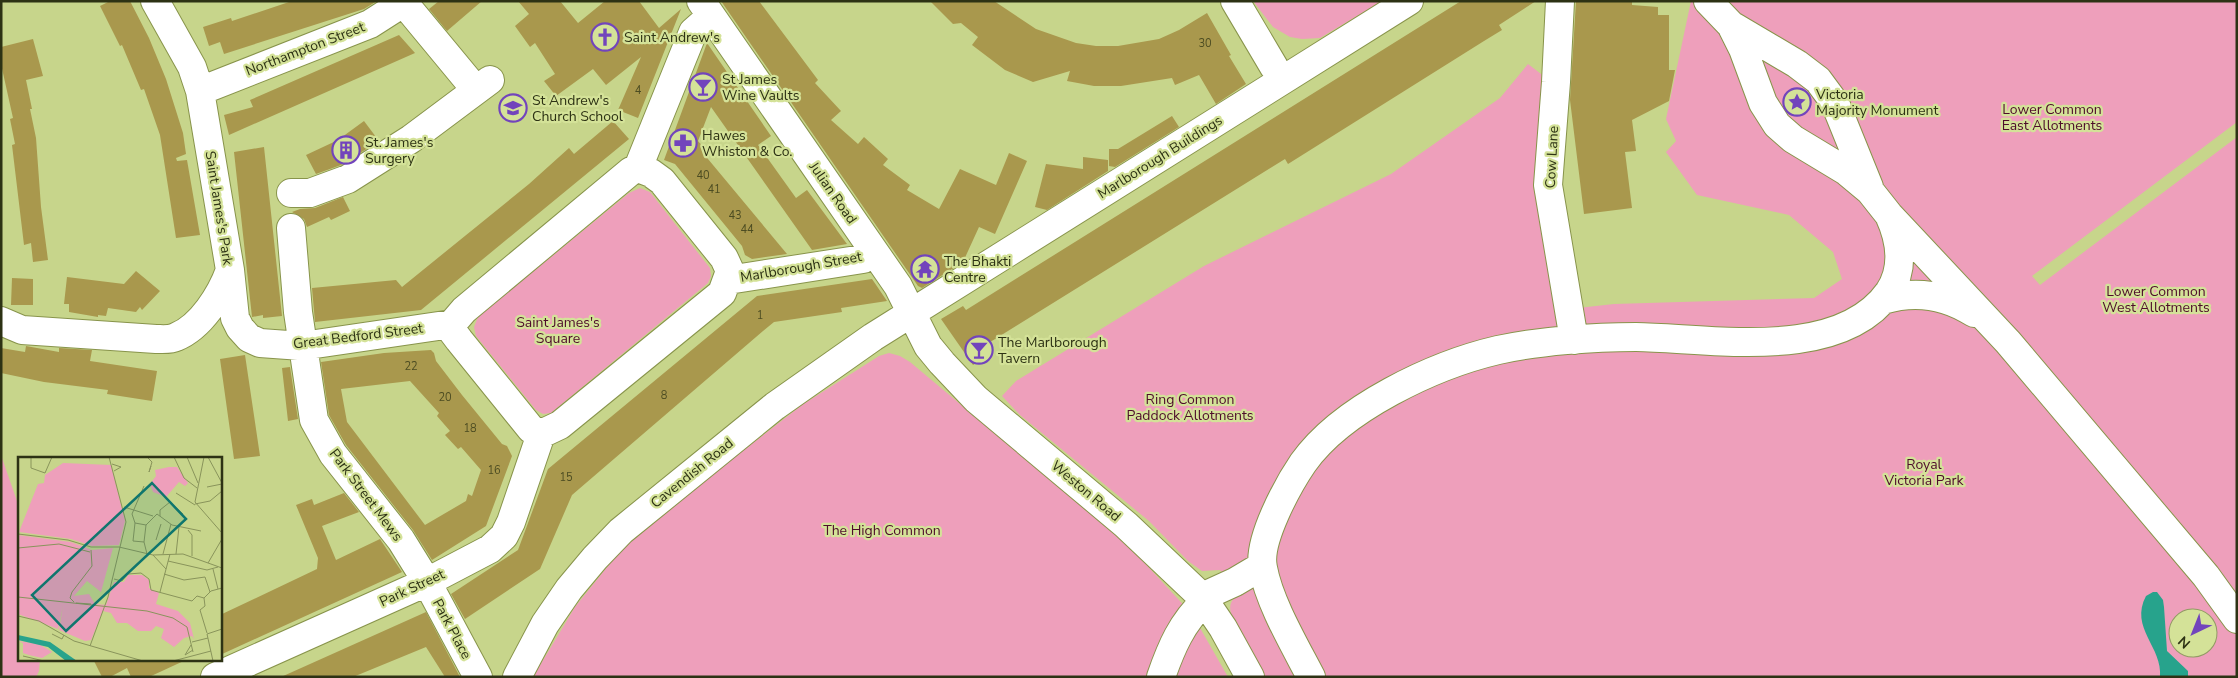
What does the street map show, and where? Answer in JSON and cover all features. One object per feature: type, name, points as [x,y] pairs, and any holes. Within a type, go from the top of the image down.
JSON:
[{"type":"street","name":"Saint James's Park","points":[[1,321],[22,330],[156,339],[174,338],[187,332],[197,323],[218,296],[230,270],[200,91],[192,67],[155,1]]},
{"type":"street","points":[[1235,1],[1274,67]]},
{"type":"street","name":"Marlborough Buildings","points":[[911,313],[1409,1]]},
{"type":"street","name":"Cow Lane","points":[[1560,1],[1548,185],[1574,340]]},
{"type":"street","points":[[1708,1],[1731,25],[1798,64],[1818,80],[1835,103],[1870,191]]},
{"type":"street","name":"Northampton Street","points":[[200,91],[370,24],[405,2]]},
{"type":"street","points":[[292,193],[310,193],[348,179],[411,139],[483,85],[405,2]]},
{"type":"street","points":[[638,168],[693,32],[706,9]]},
{"type":"street","name":"Julian Road","points":[[706,9],[898,286],[911,313]]},
{"type":"street","points":[[1731,25],[1743,49],[1763,103],[1777,125],[1793,139],[1846,171],[1870,191],[1889,215],[1991,323],[2206,576],[2237,618]]},
{"type":"street","points":[[638,168],[651,173],[662,182],[718,250],[730,271],[728,280],[722,294],[560,425],[541,434],[531,429],[459,340],[453,332],[452,324],[460,314],[631,171],[638,168]]},
{"type":"street","points":[[1311,677],[1286,627],[1262,566],[1267,537],[1290,481],[1313,450],[1371,403],[1412,380],[1453,363],[1500,350],[1574,340],[1635,337],[1759,342],[1819,336],[1866,315],[1883,300],[1891,288],[1897,274],[1899,255],[1898,235],[1889,215]]},
{"type":"street","name":"Park Street Mews","points":[[299,240],[302,346],[314,420],[333,454],[401,540],[426,582]]},
{"type":"street","name":"Marlborough Street","points":[[728,280],[863,259],[873,251]]},
{"type":"street","name":"Great Bedford Street","points":[[230,270],[235,318],[240,328],[249,338],[260,343],[302,346],[452,324]]},
{"type":"street","points":[[1883,300],[1900,295],[1925,295],[1948,299],[1991,323]]},
{"type":"street","name":"Weston Road","points":[[911,313],[928,346],[964,387],[1126,525],[1204,599],[1224,628],[1250,677]]},
{"type":"street","name":"Cavendish Road","points":[[517,677],[546,624],[570,589],[595,558],[621,531],[775,406],[873,337],[911,313]]},
{"type":"street","name":"Park Street","points":[[215,677],[426,582],[490,549],[504,536],[511,522],[541,434]]},
{"type":"street","points":[[1161,677],[1178,635],[1204,599],[1262,566]]},
{"type":"street","name":"Park Place","points":[[426,582],[478,677]]},
{"type":"green space","points":[[1253,1],[1382,1],[1320,38],[1302,39],[1290,37],[1273,27]]},
{"type":"green space","name":"Royal Victoria Park","points":[[1691,1],[2237,1],[2237,122],[2032,276],[2040,285],[2237,137],[2237,677],[1265,677],[1232,618],[1230,605],[1238,594],[1220,570],[1202,571],[1188,561],[1149,521],[1020,415],[1002,396],[1016,381],[1204,266],[1391,174],[1500,98],[1528,64],[1549,80],[1560,310],[1614,304],[1814,298],[1842,279],[1833,252],[1789,215],[1697,195],[1666,152],[1676,141],[1666,119]]},
{"type":"green space","name":"Saint James's Square","points":[[640,188],[650,192],[710,268],[711,276],[708,283],[551,413],[543,414],[536,410],[476,336],[474,327],[478,317],[629,193]]},
{"type":"green space","name":"The High Common","points":[[889,353],[900,356],[910,362],[1127,544],[1192,614],[1228,677],[533,677],[575,607],[620,551],[695,488],[802,405],[879,356]]},
{"type":"green space","points":[[1,455],[18,504],[18,660],[40,660],[39,671],[36,677],[1,677]]},
{"type":"water","points":[[2157,592],[2163,600],[2168,658],[2174,658],[2188,671],[2188,677],[2160,677],[2160,666],[2157,656],[2141,618],[2146,596]]},
{"type":"building","points":[[110,1],[130,1],[149,38],[166,79],[183,133],[186,154],[176,158],[177,161],[187,160],[200,235],[176,238],[160,135],[144,89],[141,90],[122,45],[120,46],[100,6]]},
{"type":"building","points":[[292,1],[377,1],[364,9],[224,54],[220,42],[209,46],[203,27],[231,18],[232,21]]},
{"type":"building","points":[[439,1],[482,1],[447,31],[429,9]]},
{"type":"building","points":[[518,1],[560,1],[578,23],[605,1],[639,1],[659,28],[681,9],[638,118],[618,110],[641,57],[606,85],[593,69],[556,96],[544,81],[555,74],[535,43],[530,47],[515,26],[529,14]]},
{"type":"building","points":[[721,1],[759,1],[818,80],[815,83],[841,111],[831,120],[858,144],[864,137],[888,159],[883,165],[910,185],[907,190],[939,209],[960,169],[996,185],[1009,153],[1027,161],[995,234],[979,227],[963,262],[922,288],[918,286]]},
{"type":"building","points":[[930,1],[994,1],[1036,29],[1076,43],[1096,46],[1118,46],[1159,39],[1179,30],[1207,13],[1246,84],[1216,104],[1199,75],[1175,85],[1172,78],[1121,86],[1094,86],[1067,81],[1070,71],[1033,82],[1005,70],[972,45],[978,37],[961,23],[953,24]]},
{"type":"building","points":[[1461,1],[1536,1],[1499,25],[1502,30],[1288,164],[1285,159],[987,344],[993,351],[973,365],[941,319],[963,306],[966,310]]},
{"type":"building","points":[[1576,1],[1632,1],[1632,5],[1658,7],[1658,15],[1669,15],[1669,70],[1675,70],[1669,101],[1632,120],[1636,151],[1625,152],[1632,208],[1584,214],[1570,100]]},
{"type":"building","points":[[399,35],[415,53],[229,135],[224,115],[253,107],[250,100]]},
{"type":"building","points":[[33,39],[43,76],[26,80],[36,138],[41,207],[48,260],[33,262],[31,243],[24,245],[12,145],[15,144],[10,119],[13,118],[1,64],[1,47]]},
{"type":"building","points":[[707,43],[771,136],[758,145],[796,198],[807,190],[847,244],[812,250],[711,107],[698,141],[706,150],[703,153],[787,254],[752,259],[745,255],[742,246],[675,164],[664,160]]},
{"type":"building","points":[[1172,116],[1179,127],[1115,167],[1109,166],[1109,149],[1118,149]]},
{"type":"building","name":"St. James's Surgery","points":[[364,121],[379,141],[341,165],[316,174],[306,155],[338,140]]},
{"type":"building","points":[[613,121],[629,139],[421,310],[315,322],[312,288],[396,280],[402,287],[529,184],[569,148],[574,154]]},
{"type":"building","points":[[264,147],[282,316],[263,318],[263,315],[252,317],[234,152]]},
{"type":"building","points":[[1083,157],[1108,160],[1108,171],[1047,210],[1035,207],[1046,164],[1083,169]]},
{"type":"building","points":[[343,197],[350,211],[331,220],[329,217],[307,227],[304,219],[292,212],[300,209],[315,208]]},
{"type":"building","points":[[136,271],[160,291],[142,310],[140,307],[136,312],[108,308],[106,316],[98,315],[98,317],[69,312],[69,304],[64,304],[67,277],[124,284]]},
{"type":"building","points":[[12,278],[33,279],[33,305],[11,305]]},
{"type":"building","points":[[872,279],[887,301],[841,308],[842,312],[774,322],[763,331],[572,495],[540,569],[465,619],[451,594],[518,550],[548,469],[757,296]]},
{"type":"building","points":[[26,346],[59,352],[59,348],[92,350],[90,361],[157,371],[152,401],[107,394],[108,390],[44,382],[1,373],[1,348],[25,352]]},
{"type":"building","points":[[431,350],[436,361],[502,444],[507,446],[512,456],[486,526],[432,560],[413,530],[346,445],[329,415],[321,362],[384,353]],"holes":[[[410,381],[439,413],[437,416],[450,431],[445,435],[458,449],[461,447],[481,470],[472,496],[468,494],[466,501],[425,525],[347,422],[341,389]]]},
{"type":"building","points":[[245,355],[260,456],[234,459],[220,359]]},
{"type":"building","points":[[290,367],[298,419],[288,421],[282,368]]},
{"type":"building","points":[[344,493],[359,512],[322,526],[336,560],[380,539],[402,572],[221,655],[221,615],[317,569],[318,558],[296,505],[312,499],[314,505]]},
{"type":"building","points":[[426,612],[460,677],[445,677],[426,647],[353,677],[281,677]]},
{"type":"building","points":[[94,660],[186,660],[149,677],[131,677],[127,668],[110,677],[102,677]]},
{"type":"place","name":"Saint Andrew's","points":[[605,37]]},
{"type":"place","name":"St James Wine Vaults","points":[[703,87]]},
{"type":"place","name":"Victoria Majority Monument","points":[[1797,102]]},
{"type":"place","name":"St Andrew's Church School","points":[[513,108]]},
{"type":"place","name":"Hawes Whiston & Co.","points":[[683,143]]},
{"type":"place","name":"St. James's Surgery","points":[[346,150]]},
{"type":"place","name":"The Bhakti Centre","points":[[925,269]]},
{"type":"place","name":"The Marlborough Tavern","points":[[979,350]]},
{"type":"park label","name":"Lower Common East Allotments","points":[[2052,118]]},
{"type":"park label","name":"Lower Common West Allotments","points":[[2156,300]]},
{"type":"park label","name":"Ring Common Paddock Allotments","points":[[1190,408]]}]
